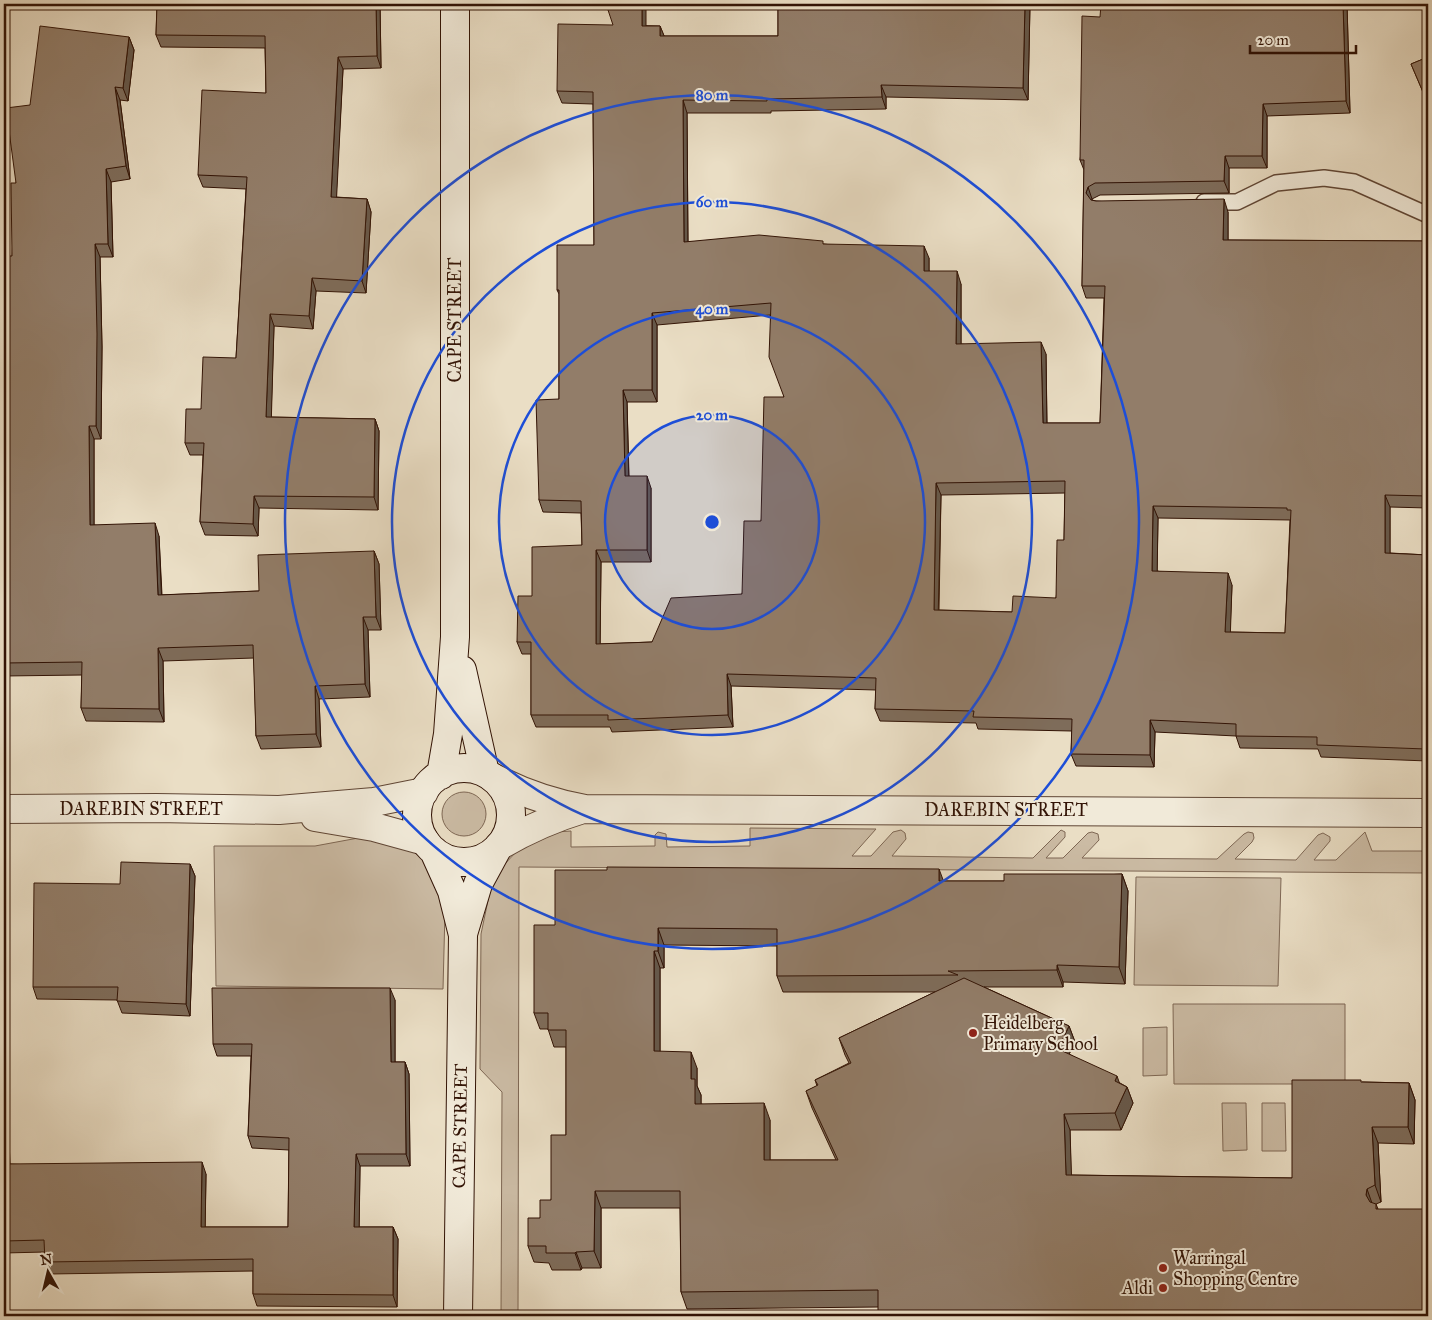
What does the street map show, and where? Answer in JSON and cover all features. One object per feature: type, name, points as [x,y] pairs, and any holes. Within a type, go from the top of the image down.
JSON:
[{"type":"street","name":"CAPE STREET","points":[[432,784],[448,734],[455,637],[455,4]]},
{"type":"street","name":"CAPE STREET","points":[[455,637],[488,775]]},
{"type":"street","points":[[464,768],[478,770],[488,775],[502,787],[509,799],[511,814],[508,831],[498,848],[488,856],[460,862],[446,858],[429,846],[419,829],[417,815],[419,801],[432,784],[449,770],[464,768]]},
{"type":"street","name":"DAREBIN STREET","points":[[488,775],[536,798],[584,809],[1428,813]]},
{"type":"street","name":"DAREBIN STREET","points":[[4,809],[156,808],[279,810],[374,802],[432,784]]},
{"type":"street","name":"DAREBIN STREET","points":[[498,848],[535,826],[559,816],[584,809]]},
{"type":"street","name":"DAREBIN STREET","points":[[279,810],[374,827],[429,846]]},
{"type":"street","name":"CAPE STREET","points":[[429,846],[452,891],[463,935],[458,1316]]},
{"type":"street","name":"CAPE STREET","points":[[463,935],[478,884],[498,848]]},
{"type":"lane","points":[[1188,203],[1237,202],[1276,183],[1324,178],[1354,182],[1428,215]]},
{"type":"shaded area","points":[[460,792],[468,792],[480,798],[486,814],[480,830],[468,836],[460,836],[448,830],[442,818],[442,810],[448,798]]},
{"type":"shaded area","points":[[750,828],[876,829],[852,856],[871,856],[893,832],[901,830],[905,833],[906,839],[892,856],[1033,858],[1061,830],[1065,832],[1065,837],[1046,858],[1063,858],[1088,833],[1092,832],[1098,834],[1099,840],[1082,858],[1217,859],[1248,832],[1253,833],[1254,838],[1235,859],[1296,860],[1318,835],[1323,833],[1330,837],[1330,841],[1314,860],[1336,860],[1365,832],[1372,851],[1428,851],[1428,873],[519,867],[518,1316],[501,1316],[502,1092],[480,1069],[481,934],[490,891],[501,868],[517,851],[556,832],[571,831],[571,847],[655,846],[655,835],[658,832],[666,834],[667,847],[750,846]]},
{"type":"shaded area","points":[[369,836],[420,853],[433,866],[445,911],[443,989],[216,986],[214,846],[315,846]]},
{"type":"shaded area","points":[[1136,877],[1281,878],[1278,986],[1134,985]]},
{"type":"shaded area","points":[[1173,1004],[1345,1004],[1345,1084],[1174,1084]]},
{"type":"shaded area","points":[[1167,1027],[1167,1075],[1143,1076],[1143,1028]]},
{"type":"shaded area","points":[[1222,1103],[1246,1103],[1247,1150],[1223,1151]]},
{"type":"shaded area","points":[[1262,1103],[1285,1103],[1286,1151],[1262,1151]]},
{"type":"building","points":[[157,4],[376,4],[377,56],[338,57],[331,197],[367,199],[362,281],[312,278],[309,316],[270,314],[266,417],[375,419],[374,497],[254,496],[253,524],[200,522],[204,443],[185,443],[186,409],[201,409],[203,357],[236,358],[247,177],[198,175],[202,90],[266,93],[265,36],[156,35]]},
{"type":"building","points":[[606,4],[642,4],[642,26],[660,26],[660,36],[778,36],[778,4],[1025,4],[1023,88],[881,85],[882,97],[767,99],[767,101],[683,100],[684,242],[759,235],[823,241],[823,244],[924,246],[924,271],[957,271],[956,344],[1041,342],[1043,423],[1100,423],[1105,286],[1082,286],[1084,160],[1080,160],[1082,16],[1100,17],[1101,4],[1343,4],[1346,101],[1263,104],[1262,156],[1225,156],[1224,181],[1095,183],[1088,187],[1086,193],[1091,200],[1096,201],[1224,199],[1223,240],[1428,241],[1428,496],[1385,495],[1385,553],[1428,555],[1428,757],[1426,756],[1426,749],[1317,745],[1317,737],[1236,736],[1236,724],[1150,720],[1150,755],[1071,754],[1072,719],[973,717],[974,711],[875,709],[876,678],[727,674],[728,715],[608,720],[608,715],[531,715],[531,642],[517,642],[518,596],[532,596],[532,547],[582,545],[581,501],[539,500],[536,400],[559,399],[557,245],[594,245],[593,92],[557,91],[558,24],[613,25]],"holes":[[[771,303],[769,357],[784,397],[764,397],[761,521],[744,521],[742,594],[671,598],[652,642],[596,644],[596,550],[647,550],[647,476],[625,476],[623,390],[652,390],[652,313]],[[1065,481],[1064,540],[1057,540],[1056,598],[1013,596],[1012,612],[934,610],[936,483]],[[1153,506],[1287,508],[1287,510],[1291,510],[1285,633],[1225,632],[1228,573],[1152,571]]]},
{"type":"building","points":[[40,26],[129,37],[123,88],[115,87],[126,166],[106,169],[108,244],[95,244],[97,334],[96,426],[89,426],[90,525],[155,523],[158,595],[259,591],[258,555],[374,551],[376,617],[363,617],[365,684],[315,686],[316,734],[256,736],[253,645],[158,648],[159,709],[81,708],[82,662],[4,663],[4,433],[6,433],[7,337],[4,337],[4,256],[12,256],[11,183],[16,183],[6,108],[30,105]]},
{"type":"building","points":[[1428,57],[1428,89],[1423,92],[1411,64]]},
{"type":"building","points":[[121,862],[190,864],[186,1004],[117,1001],[118,987],[33,987],[34,883],[120,884]]},
{"type":"building","points":[[607,867],[939,869],[939,881],[1004,881],[1004,874],[1122,874],[1119,967],[1057,965],[1057,970],[948,971],[958,975],[777,976],[777,929],[658,928],[658,951],[654,951],[654,1051],[691,1052],[691,1079],[695,1079],[695,1104],[764,1103],[764,1160],[838,1160],[806,1091],[818,1085],[815,1080],[851,1063],[839,1038],[964,978],[1069,1026],[1058,1049],[1117,1076],[1115,1081],[1127,1087],[1115,1113],[1064,1114],[1066,1175],[1292,1178],[1292,1080],[1361,1080],[1361,1082],[1409,1083],[1408,1127],[1372,1127],[1375,1185],[1367,1189],[1366,1195],[1370,1202],[1376,1204],[1376,1209],[1428,1209],[1428,1316],[878,1316],[878,1290],[681,1292],[680,1191],[595,1191],[594,1251],[546,1253],[546,1246],[528,1246],[528,1218],[540,1218],[540,1200],[551,1200],[551,1135],[566,1135],[566,1030],[548,1030],[548,1013],[534,1013],[534,925],[555,925],[555,870],[607,870]]},
{"type":"building","points":[[212,988],[390,988],[391,1062],[405,1062],[406,1154],[356,1154],[354,1227],[393,1227],[393,1295],[253,1294],[253,1259],[45,1262],[44,1240],[4,1241],[4,1102],[6,1164],[202,1162],[201,1227],[288,1227],[289,1138],[248,1136],[252,1044],[213,1044]]},
{"type":"place","name":"Heidelberg Primary School","points":[[973,1033]]},
{"type":"place","name":"Warringal Shopping Centre","points":[[1163,1268]]},
{"type":"place","name":"Aldi","points":[[1163,1288]]}]
